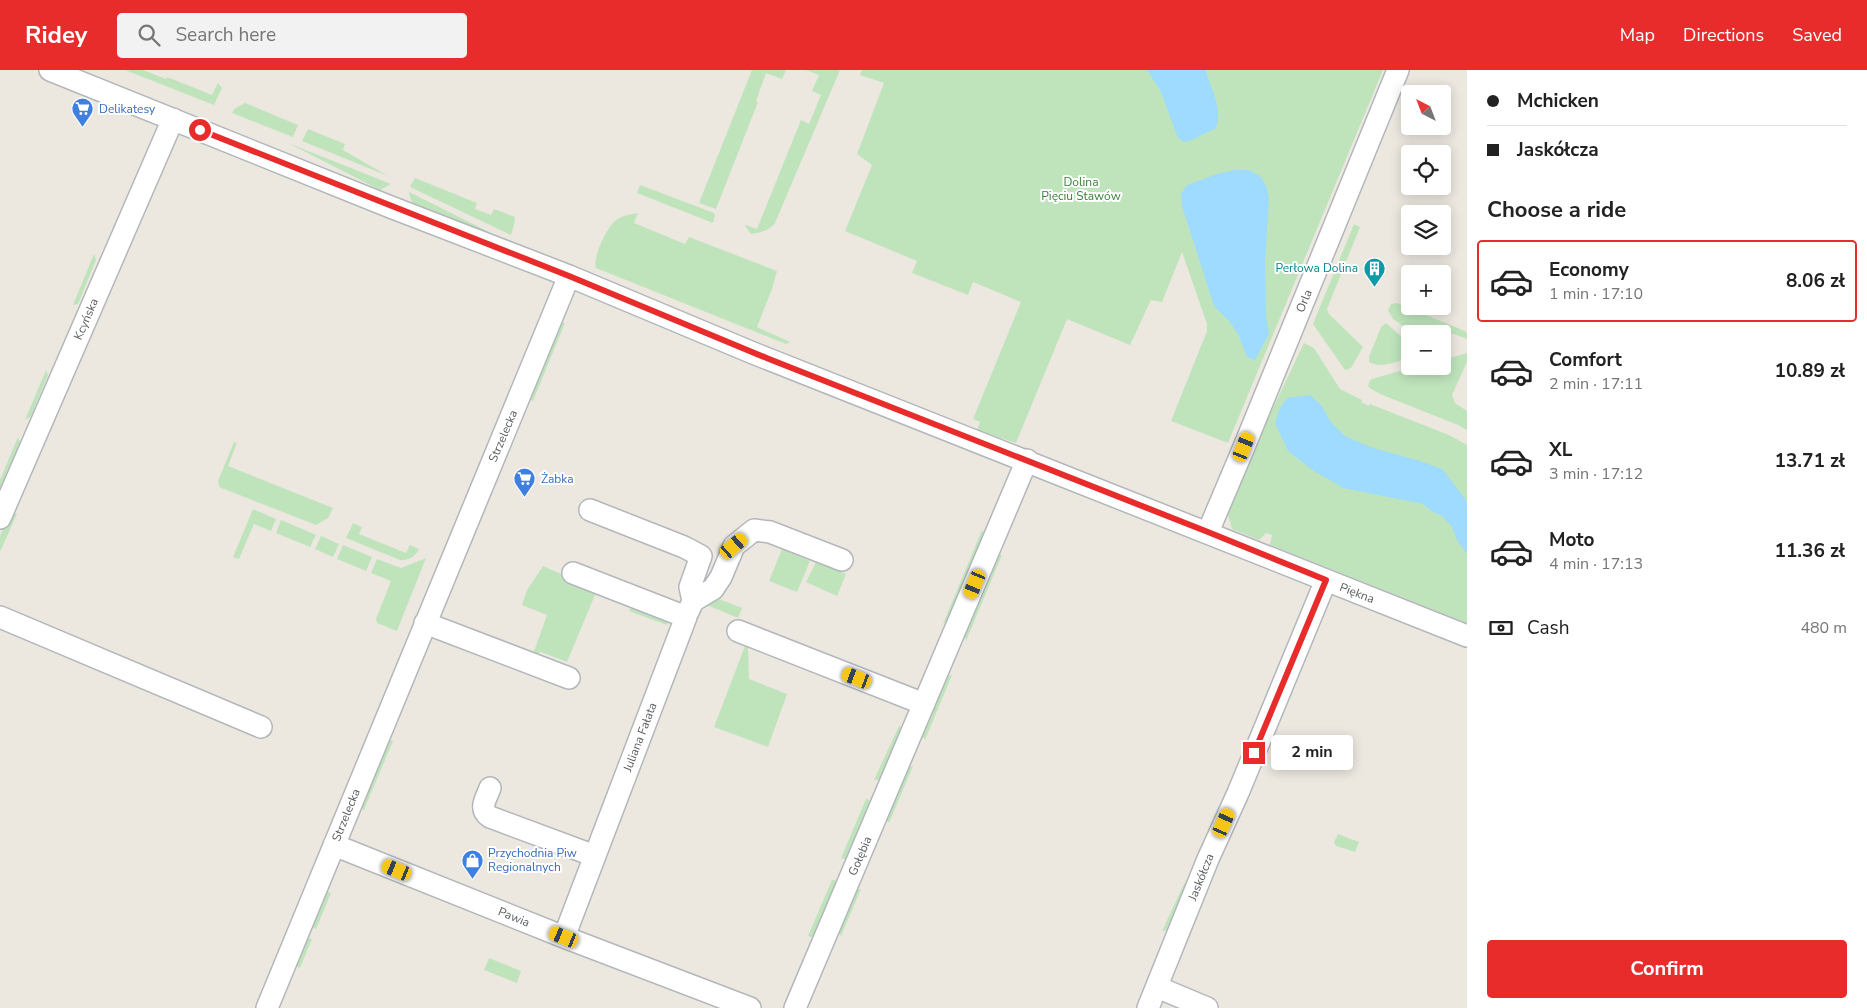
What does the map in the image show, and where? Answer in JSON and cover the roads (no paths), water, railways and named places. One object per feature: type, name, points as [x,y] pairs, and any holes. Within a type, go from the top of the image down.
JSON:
[{"type":"street","name":"Piękna","points":[[50,70],[569,276],[769,359],[1467,636]]},
{"type":"street","name":"Orla","points":[[1208,532],[1398,70]]},
{"type":"street","name":"Kcyńska","points":[[0,518],[172,119]]},
{"type":"street","name":"Strzelecka","points":[[267,1008],[569,276]]},
{"type":"street","name":"Gołębia","points":[[795,1008],[1027,460]]},
{"type":"street","name":"Juliana Fałata","points":[[564,937],[690,609],[690,588],[701,556],[684,547],[590,510]]},
{"type":"street","points":[[573,574],[690,609],[713,589],[721,577],[734,546],[754,530],[770,532],[842,560]]},
{"type":"street","name":"Jaskółcza","points":[[1148,1008],[1208,859],[1238,792],[1326,580]]},
{"type":"street","points":[[0,617],[261,727]]},
{"type":"street","points":[[425,623],[569,678]]},
{"type":"street","points":[[738,632],[924,704]]},
{"type":"street","points":[[490,788],[483,808],[490,817],[595,856]]},
{"type":"street","name":"Pawia","points":[[334,845],[564,937],[750,1008]]},
{"type":"street","points":[[1157,987],[1207,1008]]},
{"type":"water","points":[[1147,70],[1206,70],[1216,99],[1218,120],[1216,128],[1192,140],[1184,142],[1178,138],[1160,90]]},
{"type":"water","points":[[1235,170],[1249,170],[1261,177],[1267,188],[1269,199],[1265,263],[1266,316],[1269,334],[1255,360],[1247,357],[1238,334],[1229,321],[1214,306],[1182,206],[1181,194],[1187,185],[1217,174]]},
{"type":"water","points":[[1310,395],[1322,406],[1330,421],[1345,436],[1370,447],[1442,469],[1467,501],[1467,554],[1457,540],[1452,527],[1442,516],[1431,511],[1423,504],[1343,488],[1311,469],[1288,451],[1275,423],[1280,408],[1287,398]]},
{"type":"place","name":"Delikatesy","points":[[83,128]]},
{"type":"place","name":"Perłowa Dolina","points":[[1374,287]]},
{"type":"place","name":"Żabka","points":[[525,498]]},
{"type":"place","name":"Przychodnia Piw Regionalnych","points":[[472,879]]},
{"type":"park label","name":"Dolina Pięciu Stawów","points":[[1081,189]]}]
